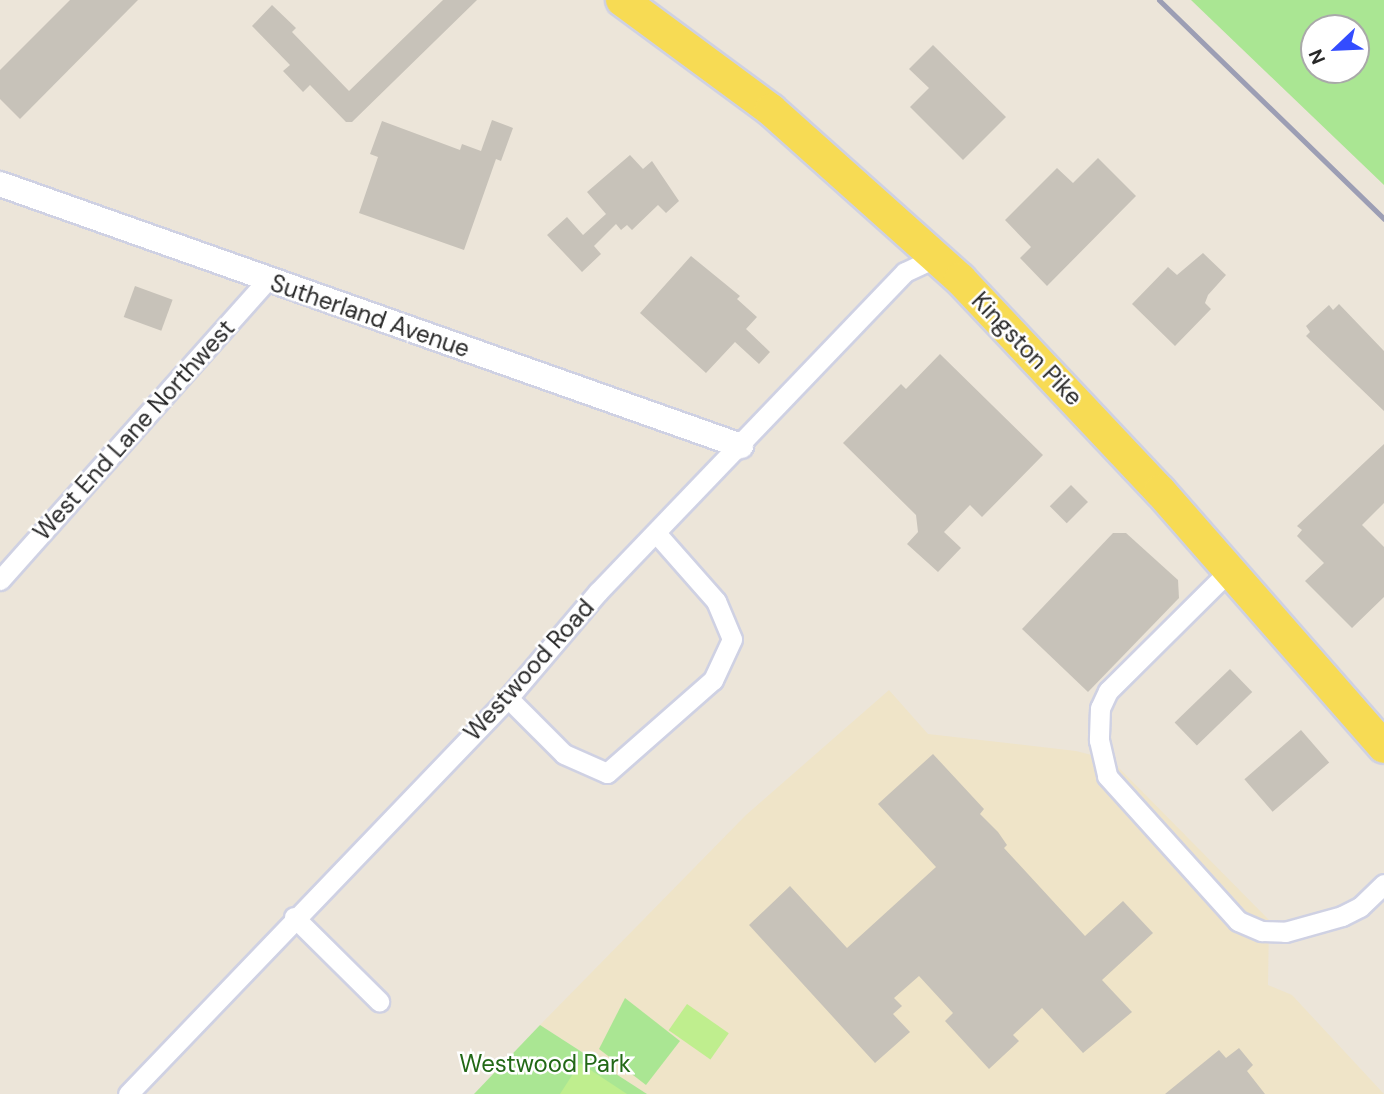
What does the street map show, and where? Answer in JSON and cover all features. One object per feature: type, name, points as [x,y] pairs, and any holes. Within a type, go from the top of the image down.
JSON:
[{"type":"main road","name":"Kingston Pike","points":[[622,0],[771,110],[937,257],[1108,433],[1384,747]]},
{"type":"street","name":"Sutherland Avenue","points":[[0,184],[741,446]]},
{"type":"street","name":"Westwood Road","points":[[128,1094],[293,917],[508,698],[598,592],[657,534],[905,272],[937,257]]},
{"type":"street","name":"West End Lane Northwest","points":[[0,580],[268,279]]},
{"type":"street","points":[[508,698],[564,754],[607,773],[713,680],[732,639],[716,601],[657,534]]},
{"type":"street","points":[[1229,571],[1108,691],[1100,708],[1102,761],[1107,776],[1238,921],[1262,931],[1284,933],[1342,916],[1360,907],[1384,884]]},
{"type":"street","points":[[293,917],[379,1001]]},
{"type":"shaded area","points":[[889,690],[928,734],[1076,751],[1111,760],[1269,920],[1268,985],[1292,995],[1384,1094],[647,1094],[540,1025],[746,815]]},
{"type":"green space","points":[[1191,0],[1384,0],[1384,185]]},
{"type":"green space","points":[[625,998],[680,1041],[646,1085],[599,1049]]},
{"type":"green space","points":[[687,1004],[729,1033],[710,1059],[669,1030]]},
{"type":"green space","name":"Westwood Park","points":[[540,1025],[647,1094],[474,1094]]},
{"type":"green space","points":[[580,1063],[627,1094],[560,1094]]},
{"type":"building","points":[[70,0],[138,0],[20,119],[0,99],[0,70]]},
{"type":"building","points":[[443,0],[477,0],[352,122],[346,122],[310,85],[303,92],[283,71],[290,65],[252,26],[272,5],[296,28],[292,32],[349,91]]},
{"type":"building","points":[[933,45],[1006,117],[963,160],[910,107],[929,88],[909,69]]},
{"type":"building","points":[[492,120],[513,128],[501,161],[496,159],[464,250],[359,213],[378,157],[370,154],[382,121],[460,150],[462,144],[481,151]]},
{"type":"building","points":[[630,155],[643,169],[652,161],[679,201],[666,213],[658,205],[632,230],[627,225],[621,230],[616,224],[594,246],[601,254],[582,272],[547,235],[567,217],[583,235],[606,214],[587,192]]},
{"type":"building","points":[[1098,158],[1136,196],[1047,286],[1020,258],[1031,247],[1005,220],[1057,168],[1073,183]]},
{"type":"building","points":[[1203,253],[1226,275],[1208,295],[1205,303],[1211,309],[1175,346],[1132,304],[1168,267],[1177,275]]},
{"type":"building","points":[[691,256],[740,296],[737,299],[757,317],[746,329],[770,352],[759,364],[735,342],[706,373],[640,313]]},
{"type":"building","points":[[135,286],[173,300],[161,331],[124,317]]},
{"type":"building","points":[[1339,304],[1384,351],[1384,411],[1306,336],[1310,332],[1306,326],[1329,305],[1333,310]]},
{"type":"building","points":[[940,354],[1043,455],[982,517],[970,505],[944,532],[961,548],[938,572],[907,544],[918,532],[916,515],[843,443],[901,384],[906,389]]},
{"type":"building","points":[[1384,444],[1384,503],[1362,525],[1384,547],[1384,597],[1352,628],[1305,581],[1324,563],[1297,536],[1302,530],[1297,526]]},
{"type":"building","points":[[1071,485],[1088,502],[1067,523],[1050,506]]},
{"type":"building","points":[[1113,533],[1126,533],[1178,580],[1179,598],[1088,692],[1022,629]]},
{"type":"building","points":[[1230,669],[1252,692],[1197,746],[1175,722]]},
{"type":"building","points":[[1301,730],[1329,762],[1273,812],[1244,779]]},
{"type":"building","points":[[933,754],[984,809],[980,814],[998,832],[1007,845],[1004,848],[1085,936],[1123,901],[1153,933],[1102,980],[1132,1012],[1083,1053],[1042,1008],[1013,1035],[1019,1041],[989,1069],[945,1021],[953,1013],[919,976],[894,998],[902,1006],[893,1014],[910,1032],[875,1063],[749,925],[790,886],[847,948],[936,867],[878,804]]},
{"type":"building","points":[[1239,1048],[1253,1065],[1247,1071],[1265,1094],[1165,1094],[1219,1050],[1226,1058]]},
{"type":"railway","points":[[1159,0],[1384,219]]}]
